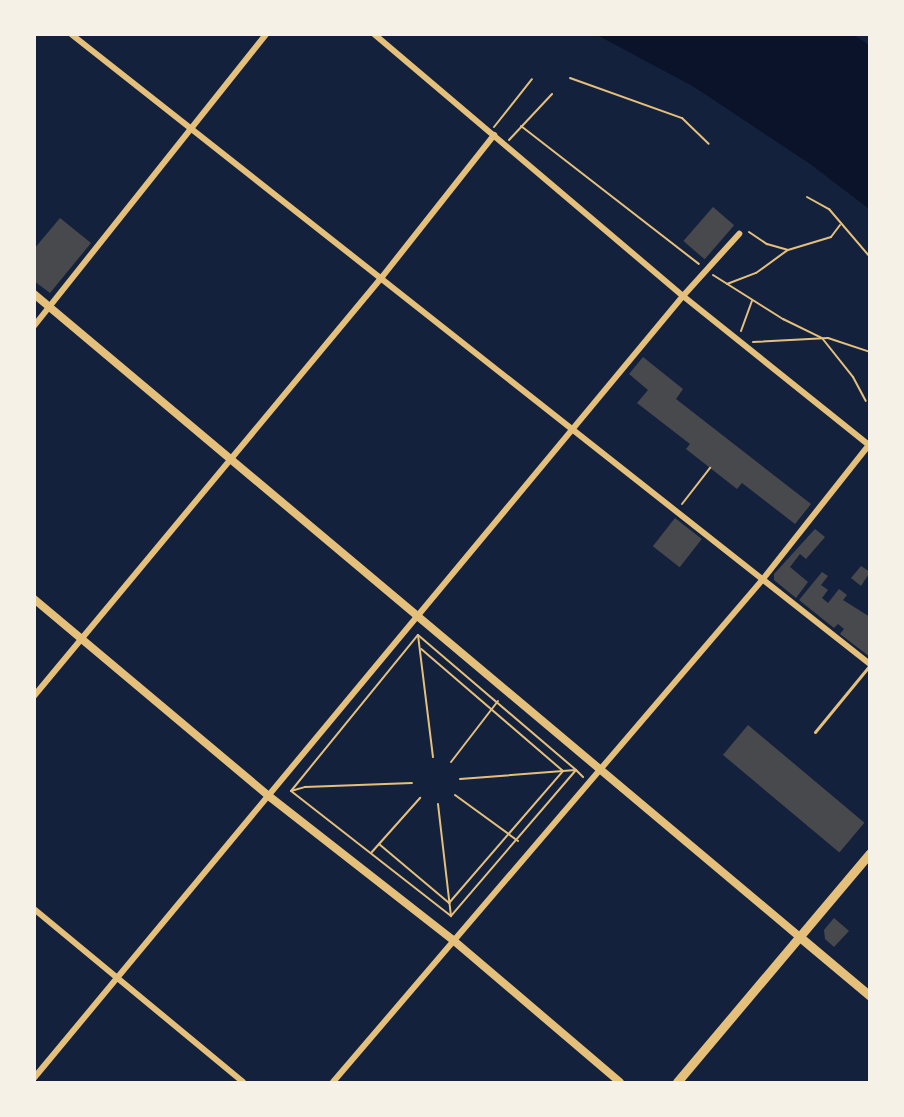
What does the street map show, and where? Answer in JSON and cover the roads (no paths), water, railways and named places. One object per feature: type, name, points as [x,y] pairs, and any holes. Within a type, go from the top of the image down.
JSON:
[{"type":"main road","points":[[677,1083],[870,853]]},
{"type":"main road","points":[[801,938],[870,996]]},
{"type":"street","points":[[71,34],[576,429],[675,512],[870,664]]},
{"type":"street","points":[[34,326],[266,34]]},
{"type":"street","points":[[333,1083],[763,579],[869,445],[683,296],[374,34]]},
{"type":"street","points":[[34,696],[382,277],[492,133]]},
{"type":"street","points":[[34,1078],[120,979],[576,429],[683,296],[739,234]]},
{"type":"street","points":[[34,294],[417,618],[601,767],[801,938]]},
{"type":"street","points":[[34,599],[270,796],[453,940],[620,1083]]},
{"type":"street","points":[[34,909],[243,1083]]},
{"type":"lane","points":[[815,732],[870,664]]},
{"type":"water","points":[[597,35],[854,35],[869,45],[869,209],[810,164],[694,87]]}]
